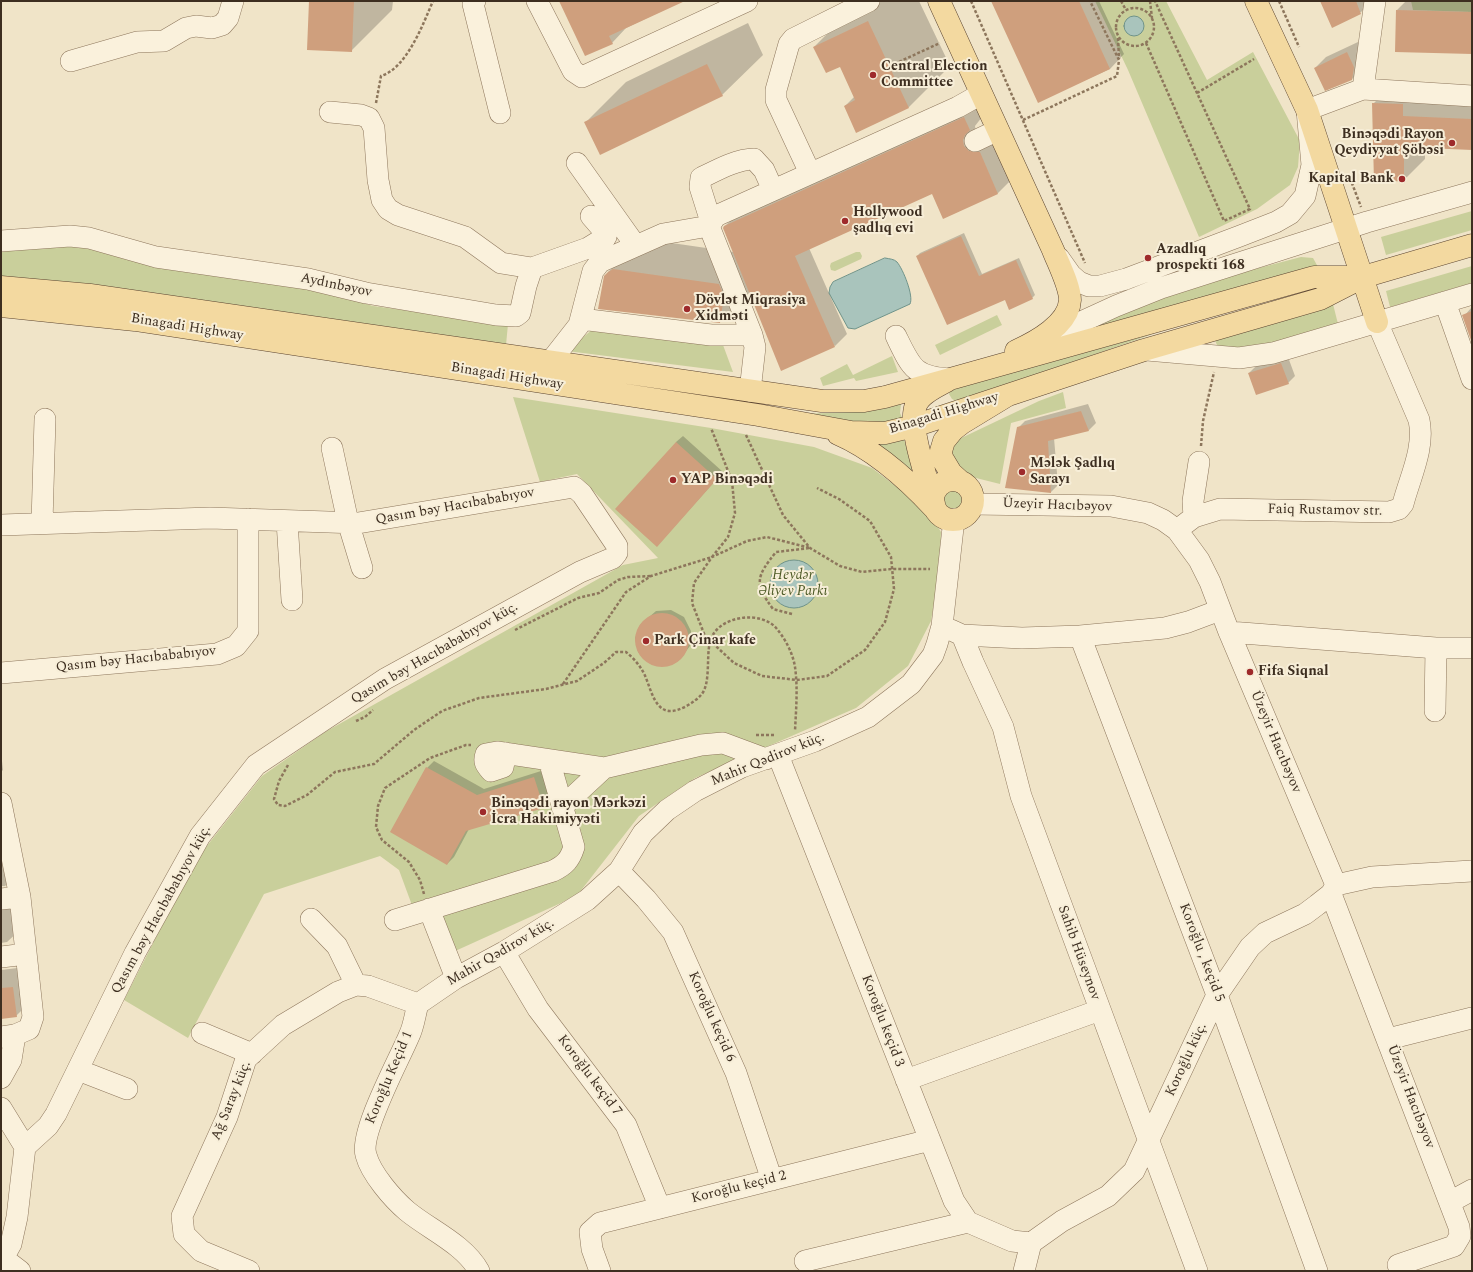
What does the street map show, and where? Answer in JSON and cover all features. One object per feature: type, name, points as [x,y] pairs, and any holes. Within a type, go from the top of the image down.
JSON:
[{"type":"main road","points":[[939,1],[1053,250],[1070,299],[1068,307],[1053,329],[1035,343],[958,377],[921,397],[916,404],[914,412],[914,426],[942,512]]},
{"type":"main road","points":[[1256,1],[1307,110],[1377,322]]},
{"type":"main road","points":[[823,428],[843,436],[876,457],[907,481],[942,512],[966,515],[973,504],[971,490],[951,473],[942,458],[944,441],[953,430],[962,423],[1008,395],[1144,350],[1320,299],[1363,277],[1472,245]]},
{"type":"main road","points":[[958,377],[1314,277],[1363,277]]},
{"type":"main road","name":"Binagadi Highway","points":[[1,287],[90,294],[822,401],[864,401],[905,393],[958,377]]},
{"type":"main road","name":"Binagadi Highway","points":[[1,306],[135,320],[758,415],[823,428],[869,434],[885,433],[914,426],[1008,395]]},
{"type":"main road","points":[[942,512],[935,491],[940,484],[953,480],[961,482]]},
{"type":"street","points":[[71,61],[137,42],[164,40],[186,28],[196,26],[212,28],[222,25],[228,18],[233,1]]},
{"type":"street","points":[[475,1],[473,4],[500,113]]},
{"type":"street","points":[[537,1],[573,71],[582,77],[747,1]]},
{"type":"street","points":[[810,174],[776,100],[776,90],[789,44],[793,39],[869,1]]},
{"type":"street","points":[[1362,89],[1375,1]]},
{"type":"street","points":[[1053,250],[1071,275],[1079,282],[1089,286],[1100,286],[1126,279],[1276,222],[1290,214],[1305,196],[1312,165],[1307,110],[1362,89],[1472,96]]},
{"type":"street","points":[[550,362],[579,325],[593,271],[600,262],[663,234],[710,224],[716,216],[958,107],[981,94]]},
{"type":"street","points":[[330,112],[362,115],[369,118],[374,128],[378,180],[382,200],[388,209],[398,215],[465,237],[501,263],[532,268],[588,248],[606,237],[604,231],[591,216]]},
{"type":"street","points":[[975,141],[998,130]]},
{"type":"street","points":[[750,391],[755,347],[752,335],[710,224],[700,187],[701,178],[746,159],[754,159],[764,170],[773,190]]},
{"type":"street","points":[[577,162],[636,246]]},
{"type":"street","points":[[1035,343],[1116,306],[1161,288],[1347,229],[1472,192]]},
{"type":"street","name":"Aydınbəyov","points":[[1,241],[70,236],[90,238],[156,257],[308,279],[366,293],[496,315],[516,316],[520,313],[532,268]]},
{"type":"street","points":[[1144,350],[1239,358],[1273,353],[1472,294]]},
{"type":"street","points":[[1445,302],[1472,379]]},
{"type":"street","points":[[581,320],[711,335],[752,335]]},
{"type":"street","name":"Faiq Rustamov str.","points":[[1177,530],[1194,517],[1206,512],[1220,509],[1389,512],[1398,509],[1403,504],[1420,444],[1421,430],[1419,420],[1377,322]]},
{"type":"street","points":[[896,336],[907,360],[922,375],[932,378],[958,377]]},
{"type":"street","points":[[42,523],[45,419]]},
{"type":"street","points":[[332,448],[348,522],[362,568]]},
{"type":"street","points":[[1194,517],[1193,501],[1200,458]]},
{"type":"street","name":"Qasım bəy Hacıbababıyov","points":[[1,525],[210,518],[358,523],[574,487],[582,494],[617,546],[617,553],[613,558]]},
{"type":"street","name":"Üzeyir Hacıbəyov","points":[[973,504],[1111,506],[1148,513],[1163,520],[1177,530],[1199,560],[1210,582],[1333,890],[1460,1227],[1460,1236],[1454,1246],[1398,1265]]},
{"type":"street","name":"Mahir Qədirov küç.","points":[[418,1004],[456,978],[504,952],[587,900],[619,871],[644,833],[667,810],[695,791],[742,767],[815,741],[868,717],[912,684],[933,655],[942,626],[948,569],[942,512]]},
{"type":"street","name":"Qasım bəy Hacıbababıyov","points":[[1,674],[217,654],[236,646],[248,631],[248,519]]},
{"type":"street","points":[[287,521],[292,600]]},
{"type":"street","name":"Qasım bəy Hacıbababıyov küç.","points":[[25,1148],[48,1126],[78,1070],[135,953],[200,836],[256,765],[385,679],[580,572],[613,558]]},
{"type":"street","points":[[942,626],[962,635],[1022,638],[1080,636],[1164,628],[1188,622],[1220,610]]},
{"type":"street","points":[[1229,632],[1436,648],[1472,648]]},
{"type":"street","name":"Sahib Hüseynov","points":[[962,635],[975,668],[1003,726],[1021,796],[1198,1271]]},
{"type":"street","name":"Koroğlu , keçid 5","points":[[1080,636],[1217,995],[1317,1271]]},
{"type":"street","points":[[1435,711],[1436,648]]},
{"type":"street","points":[[506,753],[604,768],[701,745],[723,743],[772,757]]},
{"type":"street","name":"Koroğlu keçid 3","points":[[772,757],[906,1080],[954,1201],[968,1222]]},
{"type":"street","points":[[395,920],[554,871],[563,866],[570,859],[574,847],[549,760]]},
{"type":"street","points":[[562,807],[604,768]]},
{"type":"street","points":[[1,803],[10,898],[26,954],[33,1017],[30,1029],[8,1036],[11,1060],[1,1078]]},
{"type":"street","name":"Koroğlu keçid 6","points":[[619,871],[646,899],[673,932],[736,1073],[772,1180]]},
{"type":"street","name":"Koroğlu küç.","points":[[1031,1243],[1062,1221],[1108,1196],[1134,1170],[1217,995],[1250,947],[1265,933],[1305,914],[1333,890],[1372,877],[1472,871]]},
{"type":"street","points":[[429,909],[456,978]]},
{"type":"street","points":[[311,919],[337,946],[356,985],[368,986],[418,1004]]},
{"type":"street","name":"Koroğlu keçid 7","points":[[504,952],[538,1009],[626,1125],[660,1208]]},
{"type":"street","points":[[1,957],[26,954]]},
{"type":"street","name":"Ağ Saray küç.","points":[[249,1271],[201,1251],[184,1234],[182,1216],[228,1117],[246,1060],[283,1025],[338,992],[356,985]]},
{"type":"street","name":"Koroğlu Keçid 1","points":[[418,1004],[410,1034],[369,1124],[365,1154],[377,1178],[406,1210],[465,1254],[474,1262],[479,1271]]},
{"type":"street","points":[[906,1080],[1100,1010]]},
{"type":"street","points":[[1388,1039],[1472,1018]]},
{"type":"street","points":[[202,1033],[252,1054]]},
{"type":"street","points":[[78,1070],[127,1089]]},
{"type":"street","points":[[1,1108],[25,1148],[17,1217],[11,1244],[2,1260],[20,1271]]},
{"type":"street","name":"Koroğlu keçid 2","points":[[600,1271],[592,1249],[590,1232],[600,1223],[930,1140]]},
{"type":"street","points":[[1450,1202],[1472,1190]]},
{"type":"street","points":[[805,1261],[968,1222],[1012,1241],[1031,1243],[1024,1271]]},
{"type":"path","points":[[369,118],[376,104],[381,76],[387,74],[400,61],[418,37],[433,1]]},
{"type":"path","points":[[971,1],[1089,270]]},
{"type":"path","points":[[1090,1],[1119,60]]},
{"type":"path","points":[[1122,1],[1126,10]]},
{"type":"path","points":[[1118,37],[1122,42],[1134,46],[1146,43],[1153,33],[1153,20],[1150,1]]},
{"type":"path","points":[[1154,1],[1250,209],[1218,225]]},
{"type":"path","points":[[1023,120],[1117,76],[1119,60],[1116,25],[1117,19],[1126,10],[1132,8],[1144,10],[1153,20]]},
{"type":"path","points":[[890,66],[955,37]]},
{"type":"path","points":[[1146,43],[1224,221]]},
{"type":"path","points":[[1197,93],[1254,59]]},
{"type":"path","points":[[1200,458],[1203,421]]},
{"type":"path","points":[[712,428],[732,480],[735,513],[728,537],[694,583],[692,603],[705,636],[734,663],[762,676],[796,680],[827,676],[865,650],[885,622],[894,589],[890,557],[870,521],[839,499],[817,488]]},
{"type":"path","points":[[746,434],[783,515],[810,548]]},
{"type":"path","points":[[513,631],[578,598],[599,593],[618,580],[651,576],[712,557],[747,540],[767,537],[810,548],[840,566],[862,572],[892,569],[948,569]]},
{"type":"path","points":[[792,614],[773,609],[763,595],[760,581],[762,570],[776,552],[810,548]]},
{"type":"path","points":[[562,685],[626,592],[651,576]]},
{"type":"path","points":[[295,761],[288,765],[279,781],[274,799],[278,805],[285,806],[307,795],[335,772],[374,764],[414,730],[442,711],[479,698],[546,689],[576,681],[604,663],[616,652],[626,652],[642,669],[658,705],[669,711],[680,709],[702,694],[708,677],[707,661],[710,640],[721,626],[743,616],[760,618],[776,627],[787,642],[795,666],[795,735]]},
{"type":"path","points":[[351,723],[366,717],[374,709]]},
{"type":"green space","points":[[1095,1],[1166,1],[1207,80],[1253,52],[1300,141],[1298,167],[1290,185],[1257,209],[1199,237],[1128,70]]},
{"type":"green space","points":[[1411,1],[1472,1],[1472,12],[1413,10]]},
{"type":"green space","points":[[1472,211],[1472,230],[1386,255],[1381,237]]},
{"type":"green space","points":[[77,243],[332,294],[373,306],[508,324],[506,345],[1,279],[1,248]]},
{"type":"green space","points":[[856,252],[860,252],[862,256],[861,259],[835,271],[831,270],[831,263]]},
{"type":"green space","points":[[1301,257],[1313,258],[1318,267],[1066,339],[1116,313],[1236,274]]},
{"type":"green space","points":[[1472,266],[1472,283],[1390,307],[1386,291]]},
{"type":"green space","points":[[1333,304],[1338,324],[1261,348],[1218,348],[1215,340]]},
{"type":"green space","points":[[997,315],[1002,325],[940,355],[935,345]]},
{"type":"green space","points":[[594,328],[723,345],[733,372],[567,351]]},
{"type":"green space","points":[[1153,334],[958,402],[952,399],[949,394],[952,388]]},
{"type":"green space","points":[[892,356],[898,372],[856,381],[854,378],[823,386],[820,378],[847,364],[853,375]]},
{"type":"green space","points":[[1063,392],[1066,408],[1011,423],[1000,484],[960,474],[949,454],[955,441],[1039,401]]},
{"type":"green space","name":"Heydər Əliyev Parkı","points":[[513,397],[711,428],[814,447],[872,468],[910,497],[931,516],[941,532],[940,569],[931,621],[908,666],[856,708],[695,778],[639,816],[579,893],[561,903],[453,952],[413,908],[399,870],[380,856],[264,894],[188,1038],[124,1000],[195,861],[262,776],[325,732],[623,565],[658,558],[577,474],[540,482]]},
{"type":"green space","points":[[901,404],[900,413],[904,422],[864,425],[800,414],[855,412]]},
{"type":"green space","points":[[904,440],[921,481],[866,442]]},
{"type":"green space","points":[[953,487],[962,490],[965,499],[962,508],[953,511],[944,508],[941,499],[944,490]]},
{"type":"water","points":[[1134,16],[1141,19],[1144,26],[1141,33],[1134,36],[1127,33],[1124,26],[1127,19]]},
{"type":"water","points":[[885,258],[896,261],[902,270],[909,289],[911,300],[910,304],[855,329],[848,328],[829,293],[830,287],[833,282]]},
{"type":"water","points":[[794,560],[803,562],[811,567],[816,575],[818,584],[816,593],[811,601],[803,606],[794,608],[785,606],[777,601],[772,593],[770,584],[772,575],[777,567],[785,562]]},
{"type":"building","points":[[309,1],[354,1],[352,52],[307,50]]},
{"type":"building","points":[[559,1],[685,1],[609,36],[613,44],[585,56]]},
{"type":"building","points":[[991,1],[1079,1],[1110,69],[1038,103]]},
{"type":"building","points":[[1320,1],[1356,1],[1361,14],[1332,28]]},
{"type":"building","points":[[1396,10],[1472,12],[1472,54],[1395,52]]},
{"type":"building","points":[[868,21],[909,108],[856,133],[844,106],[855,100],[840,67],[826,73],[813,47]]},
{"type":"building","points":[[1347,52],[1354,67],[1352,80],[1325,91],[1314,68]]},
{"type":"building","points":[[707,64],[723,96],[600,155],[584,122]]},
{"type":"building","points":[[1372,103],[1403,104],[1403,116],[1472,119],[1472,150],[1404,147],[1404,181],[1374,182]]},
{"type":"building","points":[[964,117],[970,130],[965,135],[963,140],[964,146],[969,151],[980,152],[998,194],[943,219],[932,194],[795,256],[835,347],[781,371],[723,228],[724,226]]},
{"type":"building","points":[[961,236],[979,276],[1016,260],[1033,299],[1009,310],[1005,300],[947,325],[916,256]]},
{"type":"building","points":[[613,269],[719,284],[724,296],[720,323],[598,309],[604,276]]},
{"type":"building","points":[[1472,311],[1472,343],[1462,315]]},
{"type":"building","points":[[1281,363],[1289,384],[1256,395],[1248,373]]},
{"type":"building","points":[[1081,411],[1089,431],[1048,441],[1051,493],[1005,488],[1017,427]]},
{"type":"building","points":[[676,442],[717,479],[657,547],[615,509]]},
{"type":"building","points":[[662,613],[672,615],[681,621],[687,630],[689,640],[687,650],[681,659],[672,665],[662,667],[652,665],[643,659],[637,650],[635,640],[637,630],[643,621],[652,615]]},
{"type":"building","points":[[426,767],[477,795],[534,777],[544,808],[466,831],[447,865],[390,832]]},
{"type":"building","points":[[13,987],[17,1017],[1,1019],[1,988]]},
{"type":"place","name":"Central Election Committee","points":[[873,75]]},
{"type":"place","name":"Binəqədi Rayon Qeydiyyat Şöbəsi","points":[[1452,143]]},
{"type":"place","name":"Kapital Bank","points":[[1402,179]]},
{"type":"place","name":"Hollywood şadlıq evi","points":[[845,221]]},
{"type":"place","name":"Azadlıq prospekti 168","points":[[1148,258]]},
{"type":"place","name":"Dövlət Miqrasiya Xidməti","points":[[687,309]]},
{"type":"place","name":"Mələk Şadlıq Sarayı","points":[[1022,472]]},
{"type":"place","name":"YAP Binəqədi","points":[[673,480]]},
{"type":"place","name":"Park Çinar kafe","points":[[646,641]]},
{"type":"place","name":"Fifa Siqnal","points":[[1250,672]]},
{"type":"place","name":"Binəqədi rayon Mərkəzi İcra Hakimiyyəti","points":[[483,812]]}]
